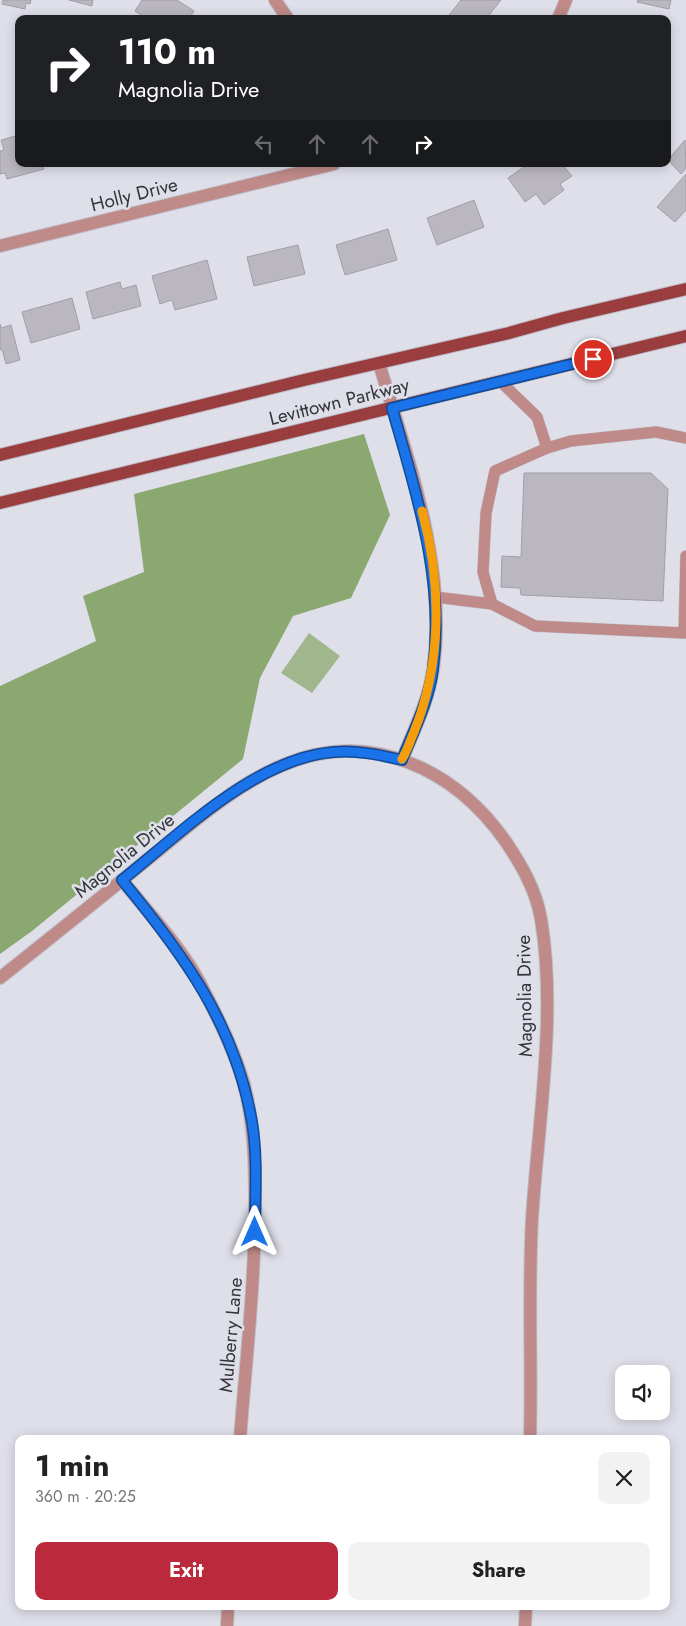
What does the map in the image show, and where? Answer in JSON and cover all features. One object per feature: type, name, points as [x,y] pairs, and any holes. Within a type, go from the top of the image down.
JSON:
[{"type":"main road","name":"Levittown Parkway","points":[[0,455],[686,289]]},
{"type":"main road","name":"Levittown Parkway","points":[[0,503],[686,336]]},
{"type":"street","points":[[275,0],[285,15]]},
{"type":"street","points":[[560,15],[566,0]]},
{"type":"street","name":"Holly Drive","points":[[0,246],[321,167]]},
{"type":"street","points":[[379,363],[423,518],[436,609],[433,670],[425,704],[402,760]]},
{"type":"street","name":"Magnolia Drive","points":[[0,978],[237,790],[281,766],[306,757],[335,752],[368,752],[402,760],[440,776],[467,798],[495,828],[523,867],[532,886],[541,919],[546,979],[544,1060],[532,1220],[530,1435]]},
{"type":"street","name":"Mulberry Lane","points":[[122,880],[160,926],[199,981],[231,1046],[244,1084],[252,1123],[255,1158],[255,1251],[240,1435]]},
{"type":"street","points":[[227,1626],[228,1610]]},
{"type":"street","points":[[525,1626],[526,1610]]},
{"type":"lane","points":[[500,381],[536,417],[547,448]]},
{"type":"lane","points":[[492,604],[483,572],[486,513],[495,471],[547,448],[571,442],[656,432],[686,438]]},
{"type":"lane","points":[[435,597],[492,604],[535,626],[685,632],[686,556]]},
{"type":"green space","points":[[364,434],[390,515],[351,598],[293,616],[260,678],[243,759],[32,931],[0,954],[0,686],[96,641],[83,596],[144,572],[134,494]]},
{"type":"green space","points":[[309,633],[340,656],[312,693],[281,673]]},
{"type":"building","points":[[3,0],[31,0],[30,4],[26,3],[25,9],[2,4]]},
{"type":"building","points":[[69,0],[93,0],[92,6]]},
{"type":"building","points":[[142,0],[177,0],[194,11],[192,15],[141,15],[135,11]]},
{"type":"building","points":[[461,0],[501,0],[489,15],[449,15]]},
{"type":"building","points":[[638,0],[671,0],[669,9],[637,2]]},
{"type":"building","points":[[15,136],[15,167],[43,167],[44,169],[7,179],[5,173],[0,174],[0,151],[4,150],[1,140]]},
{"type":"building","points":[[685,140],[686,168],[681,174],[671,163],[671,156]]},
{"type":"building","points":[[524,167],[564,167],[572,176],[560,184],[564,190],[544,205],[536,194],[525,202],[508,178]]},
{"type":"building","points":[[686,174],[686,210],[675,222],[657,207]]},
{"type":"building","points":[[474,200],[484,227],[437,245],[427,218]]},
{"type":"building","points":[[388,229],[397,260],[345,275],[336,245]]},
{"type":"building","points":[[298,245],[305,274],[254,286],[247,257]]},
{"type":"building","points":[[207,260],[217,299],[175,310],[172,300],[160,304],[152,276]]},
{"type":"building","points":[[120,282],[122,289],[136,285],[141,306],[93,319],[86,292]]},
{"type":"building","points":[[72,298],[80,329],[31,343],[22,312]]},
{"type":"building","points":[[0,324],[1,328],[11,325],[20,360],[6,364],[2,349],[0,350]]},
{"type":"building","points":[[524,473],[651,473],[668,489],[663,601],[521,595],[520,588],[501,587],[502,556],[521,557]]},
{"type":"slow traffic","points":[[402,759],[425,704],[433,670],[436,609],[422,511]]},
{"type":"route","points":[[255,1232],[255,1158],[252,1123],[244,1084],[231,1046],[199,981],[160,926],[122,880],[237,790],[281,766],[306,757],[335,752],[368,752],[402,760],[425,704],[433,670],[436,609],[423,518],[392,408],[593,359]]}]
